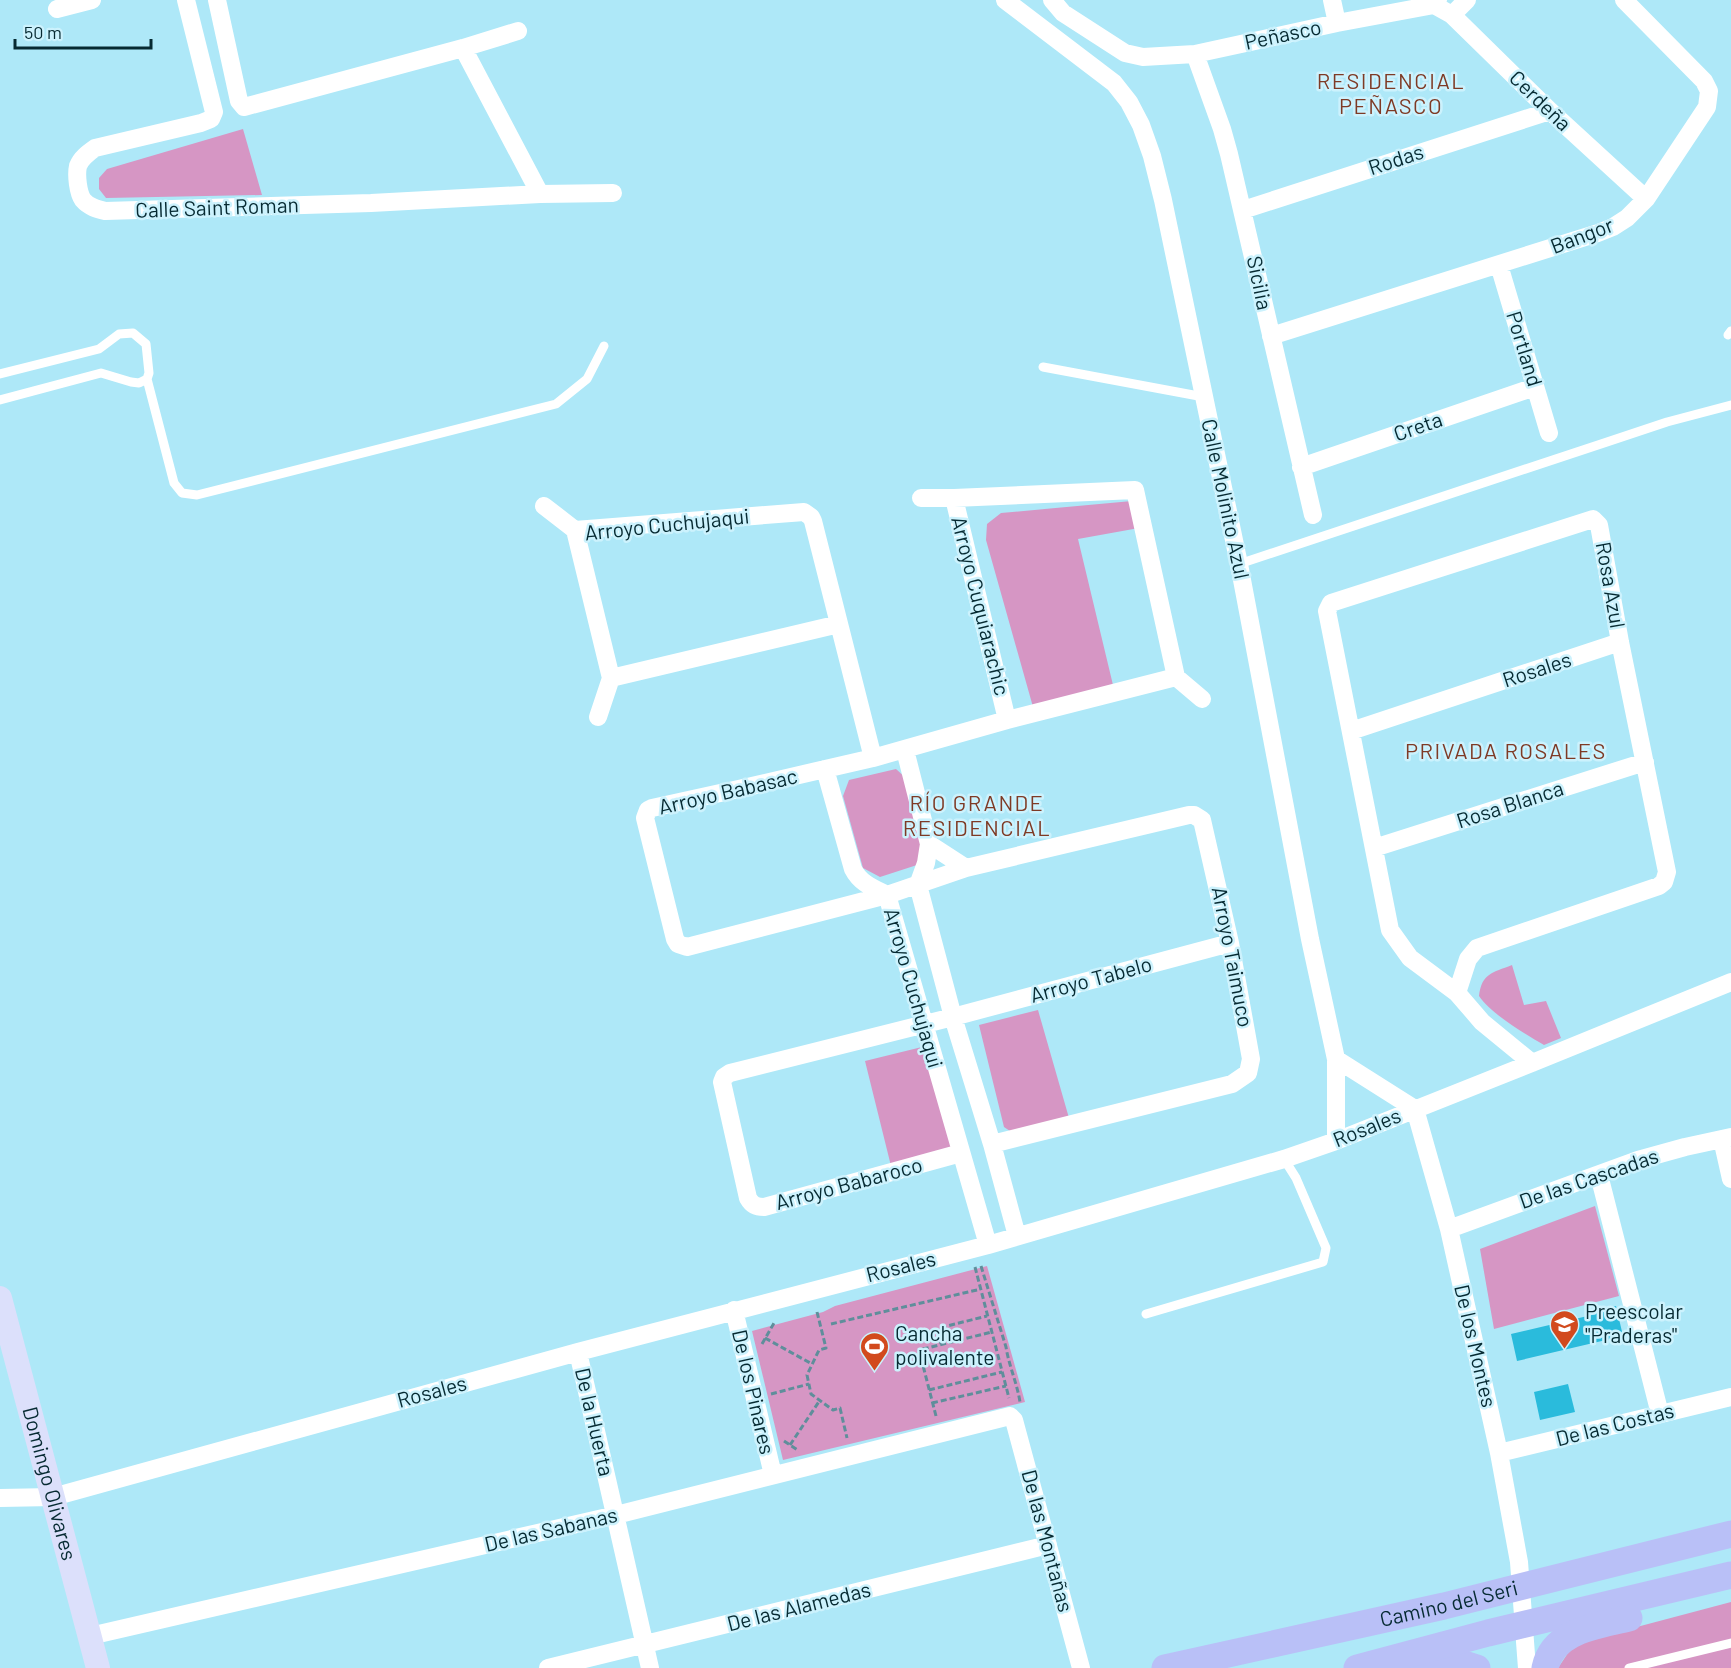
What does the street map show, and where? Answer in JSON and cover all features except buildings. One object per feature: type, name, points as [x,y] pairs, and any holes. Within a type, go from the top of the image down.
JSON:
[{"type":"main road","name":"Domingo Olivares","points":[[0,1298],[98,1668]]},
{"type":"main road","name":"Camino del Seri","points":[[1165,1668],[1444,1606],[1731,1534]]},
{"type":"main road","name":"Camino del Seri","points":[[1357,1668],[1731,1575]]},
{"type":"main road","points":[[1545,1668],[1550,1654],[1574,1632],[1668,1608],[1703,1581]]},
{"type":"main road","points":[[1389,1668],[1431,1660],[1452,1660],[1477,1668]]},
{"type":"street","points":[[57,9],[92,0]]},
{"type":"street","name":"Calle Saint Roman","points":[[186,0],[214,112],[211,119],[94,148],[87,153],[78,167],[78,185],[82,199],[90,206],[105,212],[614,193]]},
{"type":"street","points":[[217,0],[239,101],[244,107],[463,48],[518,30]]},
{"type":"street","name":"Calle Molinito Azul","points":[[1005,0],[1114,83],[1129,102],[1141,125],[1152,156],[1239,564],[1310,939],[1336,1059],[1336,1141]]},
{"type":"street","name":"Peñasco","points":[[1052,0],[1063,13],[1125,53],[1143,57],[1195,54],[1436,2]]},
{"type":"street","points":[[1332,0],[1337,23]]},
{"type":"street","points":[[1452,15],[1467,0]]},
{"type":"street","name":"Bangor","points":[[1270,336],[1499,265],[1613,227],[1627,218],[1646,199],[1707,107],[1709,91],[1704,81],[1624,0]]},
{"type":"street","name":"Cerdeña","points":[[1436,2],[1646,199]]},
{"type":"street","points":[[463,48],[540,194]]},
{"type":"street","name":"Sicilia","points":[[1195,54],[1222,129],[1243,210],[1270,336],[1313,515]]},
{"type":"street","name":"Rodas","points":[[1243,210],[1550,111]]},
{"type":"street","name":"Portland","points":[[1499,265],[1549,433]]},
{"type":"street","name":"Creta","points":[[1301,467],[1535,387]]},
{"type":"street","name":"Arroyo Cuquiarachic","points":[[873,758],[1176,676],[1136,482],[954,498],[1007,720]]},
{"type":"street","points":[[921,498],[954,498]]},
{"type":"street","points":[[544,506],[575,530]]},
{"type":"street","name":"Arroyo Cuchujaqui","points":[[611,678],[575,530],[804,512],[813,521],[873,758]]},
{"type":"street","name":"Rosa Azul","points":[[1351,731],[1327,614],[1331,603],[1593,519],[1599,525],[1620,642],[1667,872],[1664,882],[1659,886],[1477,948],[1468,959],[1457,993]]},
{"type":"street","points":[[598,717],[611,678],[839,624]]},
{"type":"street","name":"Rosales","points":[[1351,731],[1620,642]]},
{"type":"street","points":[[1176,676],[1202,699]]},
{"type":"street","points":[[1351,731],[1390,930],[1410,958],[1457,993],[1482,1022],[1532,1064]]},
{"type":"street","name":"Arroyo Cuchujaqui","points":[[905,750],[929,844],[926,863],[918,885],[953,1017],[992,1144],[1017,1236]]},
{"type":"street","name":"Arroyo Babasac","points":[[873,758],[652,808],[648,810],[646,822],[675,939],[678,944],[687,947],[887,895]]},
{"type":"street","name":"Rosa Blanca","points":[[1374,848],[1645,762]]},
{"type":"street","name":"Arroyo Cuchujaqui","points":[[825,769],[853,869],[857,877],[866,884],[887,895],[988,1245]]},
{"type":"street","name":"Arroyo Taimuco","points":[[887,895],[966,868],[1189,815],[1202,820],[1205,827],[1251,1059],[1248,1073],[1232,1084],[992,1144]]},
{"type":"street","points":[[929,844],[966,868]]},
{"type":"street","name":"Arroyo Tabelo","points":[[924,1024],[1230,944]]},
{"type":"street","name":"Rosales","points":[[0,1498],[53,1497],[578,1352],[988,1245],[1284,1159],[1532,1064],[1731,982]]},
{"type":"street","name":"Arroyo Babaroco","points":[[924,1024],[730,1073],[724,1077],[722,1088],[748,1198],[757,1207],[764,1207],[961,1153]]},
{"type":"street","points":[[1336,1059],[1415,1109]]},
{"type":"street","name":"De los Montes","points":[[1415,1109],[1449,1229],[1499,1453],[1519,1562],[1527,1668]]},
{"type":"street","points":[[1726,1138],[1731,1179]]},
{"type":"street","name":"De las Cascadas","points":[[1449,1229],[1662,1153],[1726,1138]]},
{"type":"street","points":[[1599,1175],[1660,1414]]},
{"type":"street","name":"De los Pinares","points":[[734,1310],[773,1474]]},
{"type":"street","name":"De la Huerta","points":[[578,1352],[650,1668]]},
{"type":"street","name":"De las Costas","points":[[1499,1453],[1731,1397]]},
{"type":"street","name":"De las Sabanas","points":[[90,1636],[616,1515],[1013,1407]]},
{"type":"street","name":"De las Montañas","points":[[1013,1407],[1014,1420],[1081,1668]]},
{"type":"street","name":"De las Alamedas","points":[[548,1668],[645,1646],[1048,1545]]},
{"type":"lane","points":[[0,374],[99,349],[119,334],[133,333],[146,344],[149,373],[147,379],[174,483],[182,493],[197,495],[556,404],[587,379],[604,346]]},
{"type":"lane","points":[[1043,367],[1204,397]]},
{"type":"lane","points":[[0,400],[101,373],[131,382],[147,379]]},
{"type":"lane","points":[[1239,564],[1667,422],[1731,405]]},
{"type":"lane","points":[[1146,1314],[1323,1262],[1326,1248],[1296,1178],[1284,1159]]},
{"type":"lane","points":[[0,1509],[27,1497]]},
{"type":"lane","points":[[1629,1668],[1731,1643]]},
{"type":"path","points":[[981,1266],[1015,1380],[1013,1407]]},
{"type":"path","points":[[975,1267],[1013,1407]]},
{"type":"path","points":[[831,1324],[981,1289]]},
{"type":"path","points":[[818,1312],[826,1348],[819,1350],[807,1374],[811,1394],[833,1410],[840,1408],[849,1446]]},
{"type":"path","points":[[941,1344],[939,1328],[988,1316]]},
{"type":"path","points":[[760,1346],[774,1323]]},
{"type":"path","points":[[936,1416],[919,1350],[992,1332]]},
{"type":"path","points":[[765,1338],[812,1364]]},
{"type":"path","points":[[929,1390],[1002,1372]]},
{"type":"path","points":[[766,1395],[809,1384]]},
{"type":"path","points":[[932,1403],[1006,1386]]},
{"type":"path","points":[[790,1445],[819,1400]]},
{"type":"path","points":[[783,1440],[806,1456]]},
{"type":"shaded area","points":[[243,129],[262,195],[106,198],[99,189],[99,178],[107,169]]},
{"type":"shaded area","points":[[1132,501],[1139,528],[1078,539],[1113,685],[1033,707],[986,540],[987,524],[1001,513]]},
{"type":"shaded area","points":[[896,769],[907,779],[927,849],[917,865],[880,877],[863,868],[843,796],[849,780]]},
{"type":"shaded area","points":[[1512,965],[1524,1005],[1546,1001],[1561,1038],[1544,1045],[1500,1016],[1479,996],[1485,978]]},
{"type":"shaded area","points":[[1038,1010],[1069,1118],[1013,1133],[1004,1127],[979,1025]]},
{"type":"shaded area","points":[[926,1046],[955,1148],[891,1166],[865,1061]]},
{"type":"shaded area","points":[[1595,1206],[1619,1296],[1494,1329],[1480,1249]]},
{"type":"shaded area","points":[[987,1266],[1025,1402],[783,1460],[752,1331],[823,1312],[835,1306]]},
{"type":"shaded area","points":[[1731,1602],[1731,1668],[1558,1668],[1570,1650],[1584,1641]]},
{"type":"place","name":"Preescolar \"Praderas\"","points":[[1564,1350]]},
{"type":"place","name":"Cancha polivalente","points":[[874,1372]]},
{"type":"district","name":"RESIDENCIAL PEÑASCO","points":[[1391,94]]},
{"type":"district","name":"PRIVADA ROSALES","points":[[1506,751]]},
{"type":"district","name":"RÍO GRANDE RESIDENCIAL","points":[[977,816]]}]
